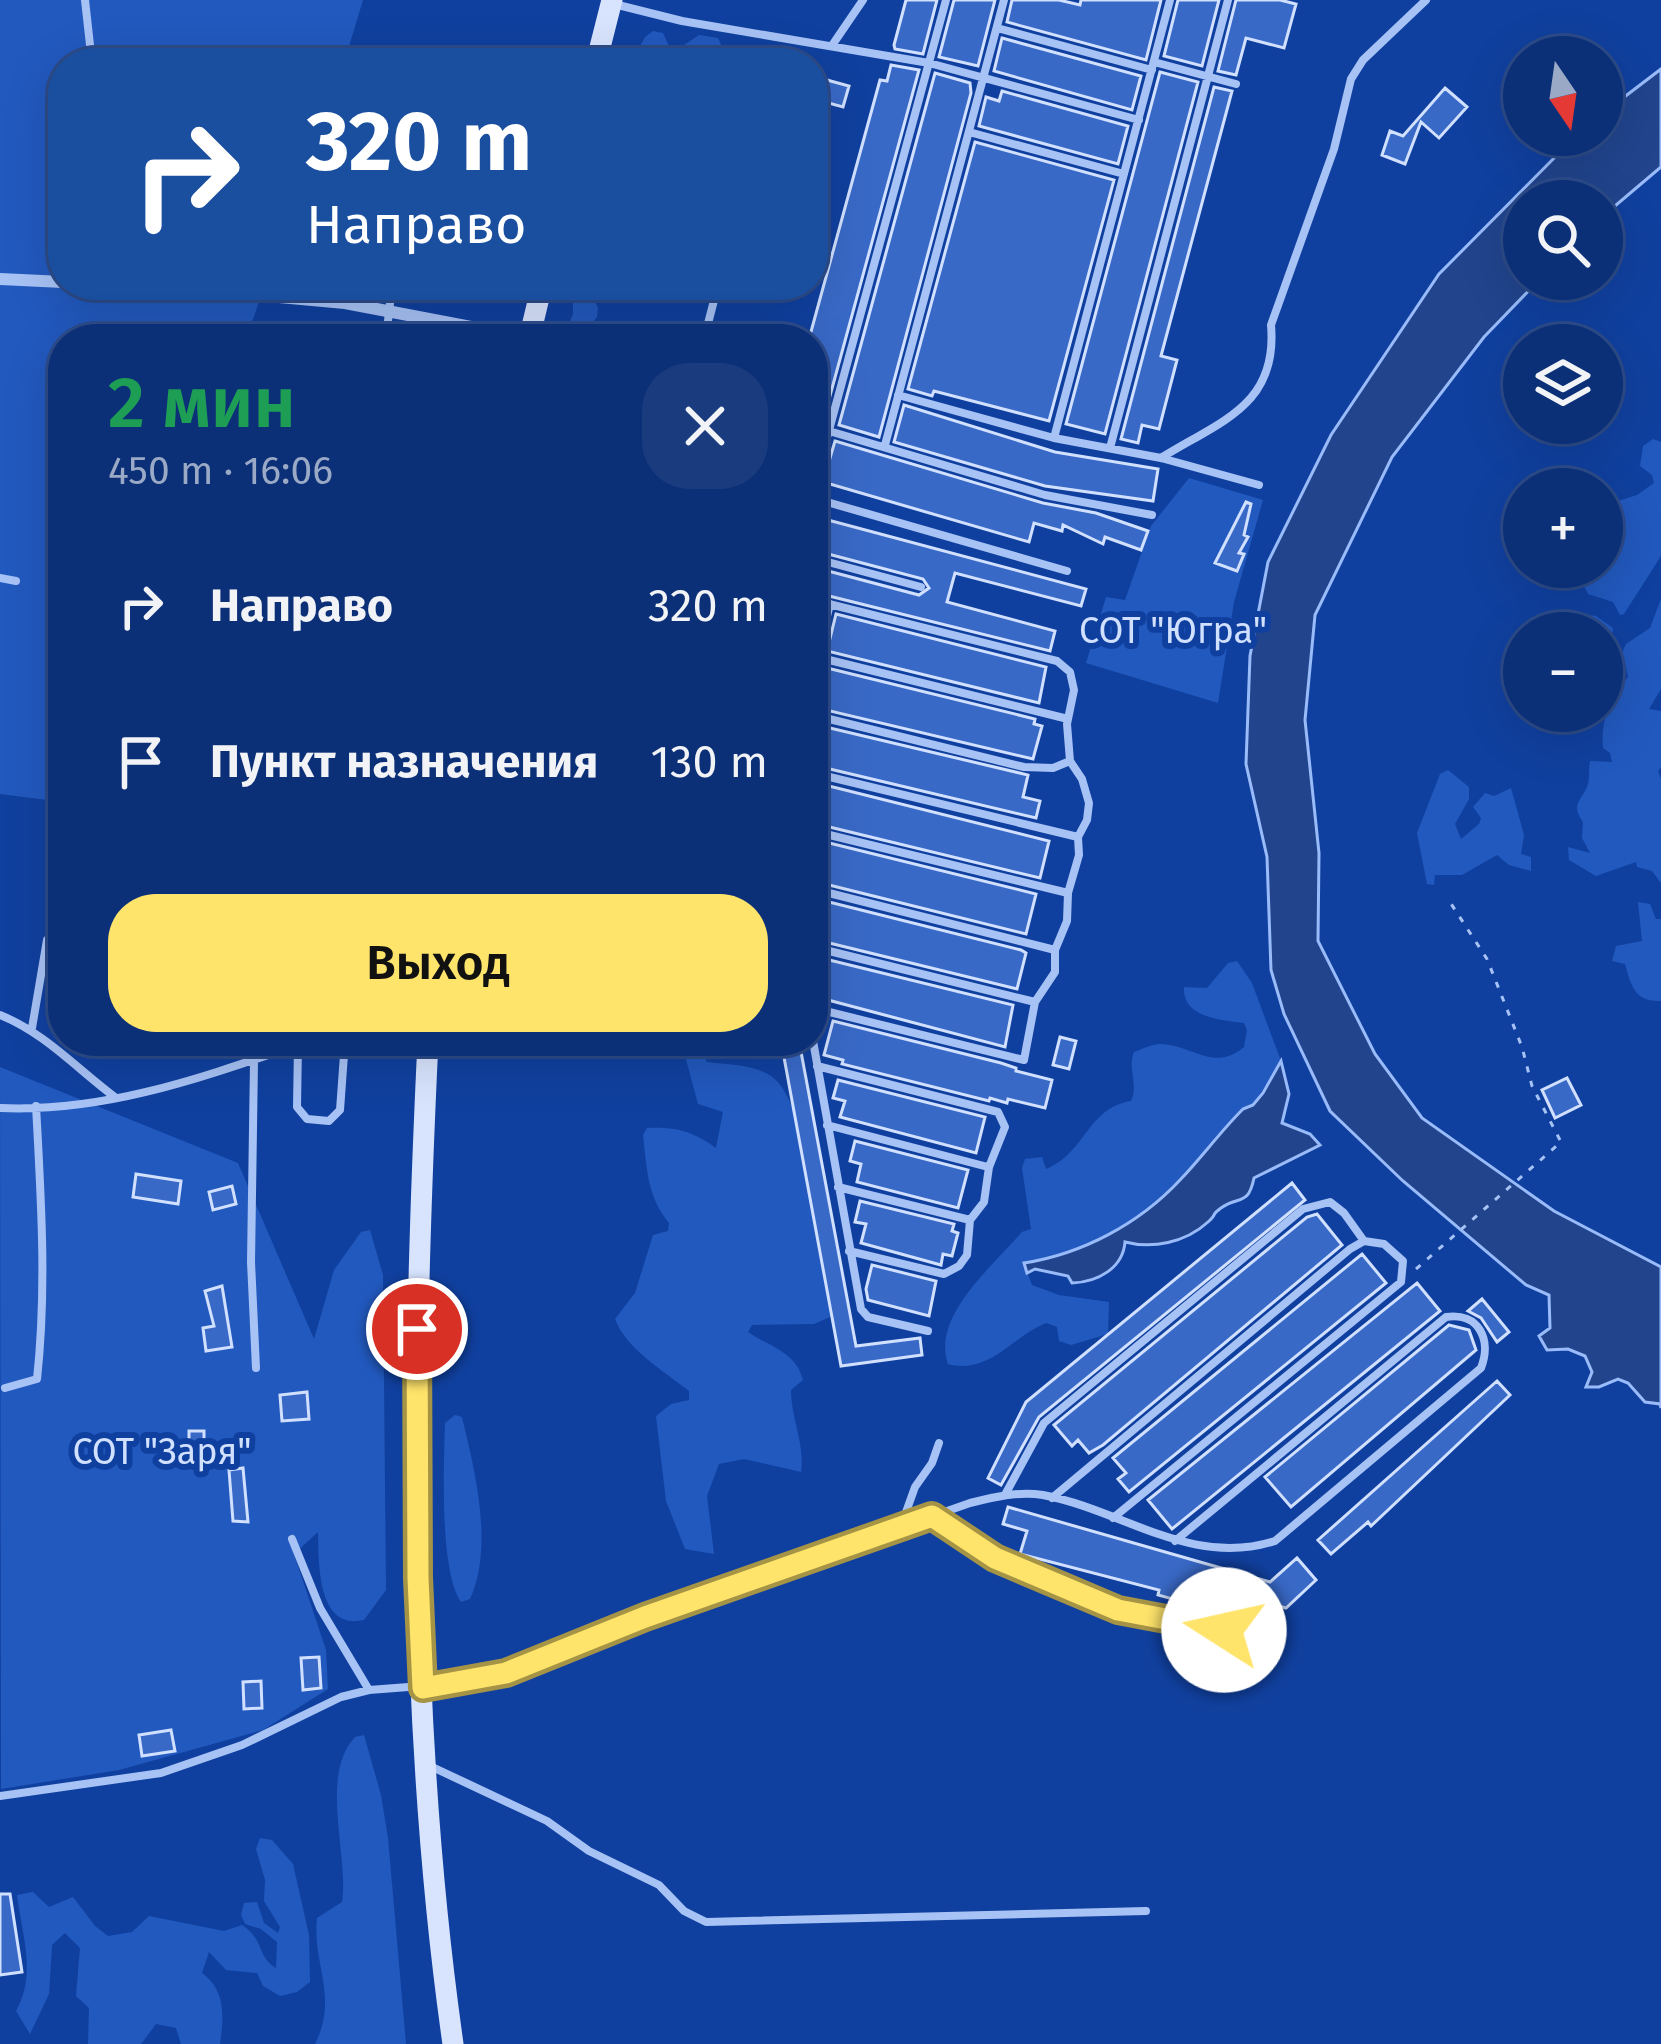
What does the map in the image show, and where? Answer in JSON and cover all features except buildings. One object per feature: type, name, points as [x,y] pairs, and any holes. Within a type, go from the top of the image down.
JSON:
[{"type":"main road","points":[[600,48],[611,2]]},
{"type":"main road","points":[[427,1056],[417,1329],[418,1578],[427,1764],[453,2044]]},
{"type":"street","points":[[0,279],[48,281]]},
{"type":"street","points":[[309,300],[458,324]]},
{"type":"lane","points":[[85,0],[90,48]]},
{"type":"lane","points":[[833,44],[863,0]]},
{"type":"lane","points":[[828,435],[946,0]]},
{"type":"lane","points":[[885,445],[1004,0]]},
{"type":"lane","points":[[1054,438],[1170,0]]},
{"type":"lane","points":[[1110,448],[1228,0]]},
{"type":"lane","points":[[1161,458],[1257,394],[1273,350],[1271,325],[1334,149],[1351,80],[1363,60],[1426,0]]},
{"type":"lane","points":[[611,2],[682,21],[929,63],[1139,120]]},
{"type":"lane","points":[[997,28],[1236,84]]},
{"type":"lane","points":[[969,132],[1124,174]]},
{"type":"lane","points":[[387,324],[389,300]]},
{"type":"lane","points":[[898,395],[1054,438],[1161,458],[1259,485]]},
{"type":"lane","points":[[829,431],[1046,495],[1152,515]]},
{"type":"lane","points":[[828,502],[1067,571]]},
{"type":"lane","points":[[828,562],[921,587]]},
{"type":"lane","points":[[0,578],[16,580]]},
{"type":"lane","points":[[828,612],[830,604],[1057,662],[1070,672],[1074,691],[1068,719],[1070,761],[1089,803],[1078,837],[1067,921],[1055,950],[1055,972],[1035,1003],[1024,1060],[828,1012]]},
{"type":"lane","points":[[828,660],[1068,719]]},
{"type":"lane","points":[[828,719],[1024,767],[1054,768],[1070,761]]},
{"type":"lane","points":[[828,777],[1078,837]]},
{"type":"lane","points":[[828,835],[1068,893]]},
{"type":"lane","points":[[828,893],[1055,950]]},
{"type":"lane","points":[[32,1028],[47,940]]},
{"type":"lane","points":[[828,951],[1035,1003]]},
{"type":"lane","points":[[0,1015],[32,1028],[48,1042]]},
{"type":"lane","points":[[63,1056],[118,1098]]},
{"type":"lane","points":[[0,1108],[165,1089],[268,1056]]},
{"type":"lane","points":[[298,1056],[297,1107],[307,1119],[329,1121],[340,1110],[344,1056]]},
{"type":"lane","points":[[815,1056],[857,1296],[868,1317],[928,1331]]},
{"type":"lane","points":[[254,1061],[250,1262],[256,1368]]},
{"type":"lane","points":[[817,1066],[998,1112],[1005,1127],[988,1167],[984,1202],[970,1220],[967,1256],[944,1274],[849,1251]]},
{"type":"lane","points":[[4,1388],[37,1379],[43,1257],[36,1106]]},
{"type":"lane","points":[[827,1125],[988,1167]]},
{"type":"lane","points":[[838,1187],[970,1220]]},
{"type":"lane","points":[[1005,1495],[1044,1423],[1303,1209],[1330,1202],[1364,1241],[1384,1244],[1403,1261],[1401,1282],[1113,1518]]},
{"type":"lane","points":[[1052,1498],[1364,1241]]},
{"type":"lane","points":[[0,1796],[161,1773],[242,1745],[341,1697],[369,1690],[423,1688],[506,1673],[645,1617],[1005,1495],[1052,1498],[1175,1541],[1221,1549],[1252,1548],[1275,1540],[1481,1368],[1486,1338],[1461,1315],[1446,1317],[1175,1541]]},
{"type":"lane","points":[[900,1527],[939,1443]]},
{"type":"lane","points":[[932,1516],[995,1558],[1118,1610],[1224,1630]]},
{"type":"lane","points":[[292,1539],[320,1608],[369,1690]]},
{"type":"lane","points":[[427,1764],[547,1822],[589,1851],[659,1885],[684,1911],[706,1922],[1146,1911]]},
{"type":"path","points":[[1401,1282],[1562,1142],[1532,1086],[1487,958],[1448,899]]},
{"type":"green space","points":[[0,0],[363,0],[349,48],[48,48],[48,300],[260,300],[251,324],[48,324],[48,800],[0,794]]},
{"type":"green space","points":[[653,31],[663,33],[669,46],[684,45],[699,35],[718,38],[721,44],[718,48],[639,48]]},
{"type":"green space","points":[[573,300],[594,300],[598,308],[591,324],[569,324]]},
{"type":"green space","points":[[1653,439],[1661,442],[1661,556],[1623,614],[1613,602],[1588,594],[1585,588],[1623,588],[1623,499],[1654,483],[1640,466],[1643,446]]},
{"type":"green space","name":"СОТ \"Югра\"","points":[[1189,478],[1263,500],[1234,602],[1218,703],[1086,663],[1106,597],[1125,600],[1151,526]]},
{"type":"green space","points":[[1661,599],[1661,689],[1649,709],[1661,711],[1661,883],[1636,862],[1596,876],[1569,860],[1568,847],[1590,853],[1582,838],[1577,805],[1588,786],[1590,761],[1612,762],[1603,748],[1603,732],[1623,732],[1623,683],[1628,677],[1623,650],[1650,628]]},
{"type":"green space","points":[[1448,770],[1469,787],[1469,799],[1455,824],[1461,839],[1479,824],[1481,818],[1473,807],[1485,793],[1494,796],[1511,788],[1524,835],[1521,854],[1531,857],[1531,871],[1509,865],[1497,855],[1462,875],[1435,875],[1434,885],[1427,884],[1417,833],[1440,774]]},
{"type":"green space","points":[[1638,902],[1650,904],[1656,919],[1661,919],[1661,1001],[1640,996],[1625,964],[1612,961],[1616,946],[1642,941]]},
{"type":"green space","points":[[1237,961],[1252,983],[1281,1061],[1253,1105],[1218,1134],[1180,1181],[1144,1213],[1083,1248],[1024,1264],[1032,1285],[1059,1295],[1109,1302],[1108,1334],[1071,1345],[1059,1341],[1057,1327],[1046,1323],[988,1360],[948,1364],[948,1328],[968,1292],[1022,1232],[1031,1229],[1022,1168],[1025,1159],[1042,1157],[1046,1169],[1059,1162],[1105,1112],[1131,1101],[1134,1052],[1162,1044],[1213,1058],[1244,1047],[1244,1023],[1196,1011],[1184,987],[1207,988],[1228,963]]},
{"type":"green space","points":[[685,1056],[745,1066],[778,1082],[799,1127],[807,1159],[830,1317],[814,1324],[752,1325],[748,1332],[788,1356],[800,1371],[803,1380],[791,1390],[801,1472],[744,1459],[719,1464],[707,1496],[714,1554],[685,1549],[666,1501],[656,1416],[671,1404],[689,1400],[689,1391],[637,1350],[615,1319],[635,1293],[653,1235],[668,1231],[669,1223],[649,1182],[643,1135],[647,1128],[667,1128],[716,1148],[723,1112],[698,1104]]},
{"type":"green space","name":"СОТ \"Заря\"","points":[[0,1067],[238,1163],[314,1339],[334,1270],[361,1232],[370,1230],[383,1275],[386,1590],[364,1620],[348,1621],[337,1615],[323,1591],[318,1532],[294,1554],[326,1650],[328,1689],[263,1730],[119,1770],[1,1789]]},
{"type":"green space","points":[[455,1415],[462,1417],[467,1438],[481,1533],[477,1578],[470,1599],[461,1602],[449,1566],[444,1516],[445,1423]]},
{"type":"green space","points":[[364,1735],[388,1838],[406,2044],[315,2044],[325,2011],[317,1918],[342,1902],[339,1772],[344,1753],[355,1737]]},
{"type":"green space","points":[[260,1838],[272,1840],[293,1864],[309,1935],[310,1982],[280,1996],[263,1986],[257,1973],[226,1970],[209,1952],[202,1973],[219,1996],[220,2044],[181,2044],[176,2028],[156,2024],[141,2044],[88,2044],[89,2008],[76,1996],[80,1948],[65,1933],[52,1945],[49,1994],[30,2034],[16,2011],[27,1969],[17,1895],[33,1892],[49,1907],[73,1897],[108,1936],[132,1932],[149,1916],[224,1931],[242,1925],[276,1968],[277,1942],[245,1924],[241,1915],[244,1903],[257,1902],[264,1923],[278,1933],[280,1927],[264,1901],[265,1880],[256,1849]]},
{"type":"shaded area","points":[[1661,69],[1661,167],[1623,199],[1623,180],[1532,180],[1556,156],[1623,156],[1623,98]]},
{"type":"shaded area","points":[[1503,210],[1503,300],[1520,300],[1484,337],[1392,457],[1315,615],[1305,720],[1319,853],[1318,941],[1375,1054],[1422,1118],[1554,1211],[1661,1267],[1661,1408],[1645,1402],[1618,1379],[1586,1387],[1592,1372],[1585,1356],[1568,1349],[1547,1350],[1539,1336],[1550,1328],[1549,1295],[1526,1285],[1403,1181],[1330,1111],[1284,1014],[1271,970],[1267,857],[1246,764],[1250,656],[1268,562],[1331,435],[1439,274]]},
{"type":"shaded area","points":[[1281,1061],[1289,1094],[1282,1123],[1310,1134],[1320,1145],[1254,1178],[1246,1197],[1221,1208],[1189,1235],[1157,1244],[1125,1242],[1114,1266],[1091,1280],[1072,1283],[1068,1276],[1035,1269],[1027,1273],[1024,1263],[1108,1235],[1164,1196],[1243,1109],[1253,1105]]},
{"type":"route","points":[[417,1329],[423,1688],[506,1673],[645,1617],[932,1516],[995,1558],[1118,1610],[1224,1630]]}]
